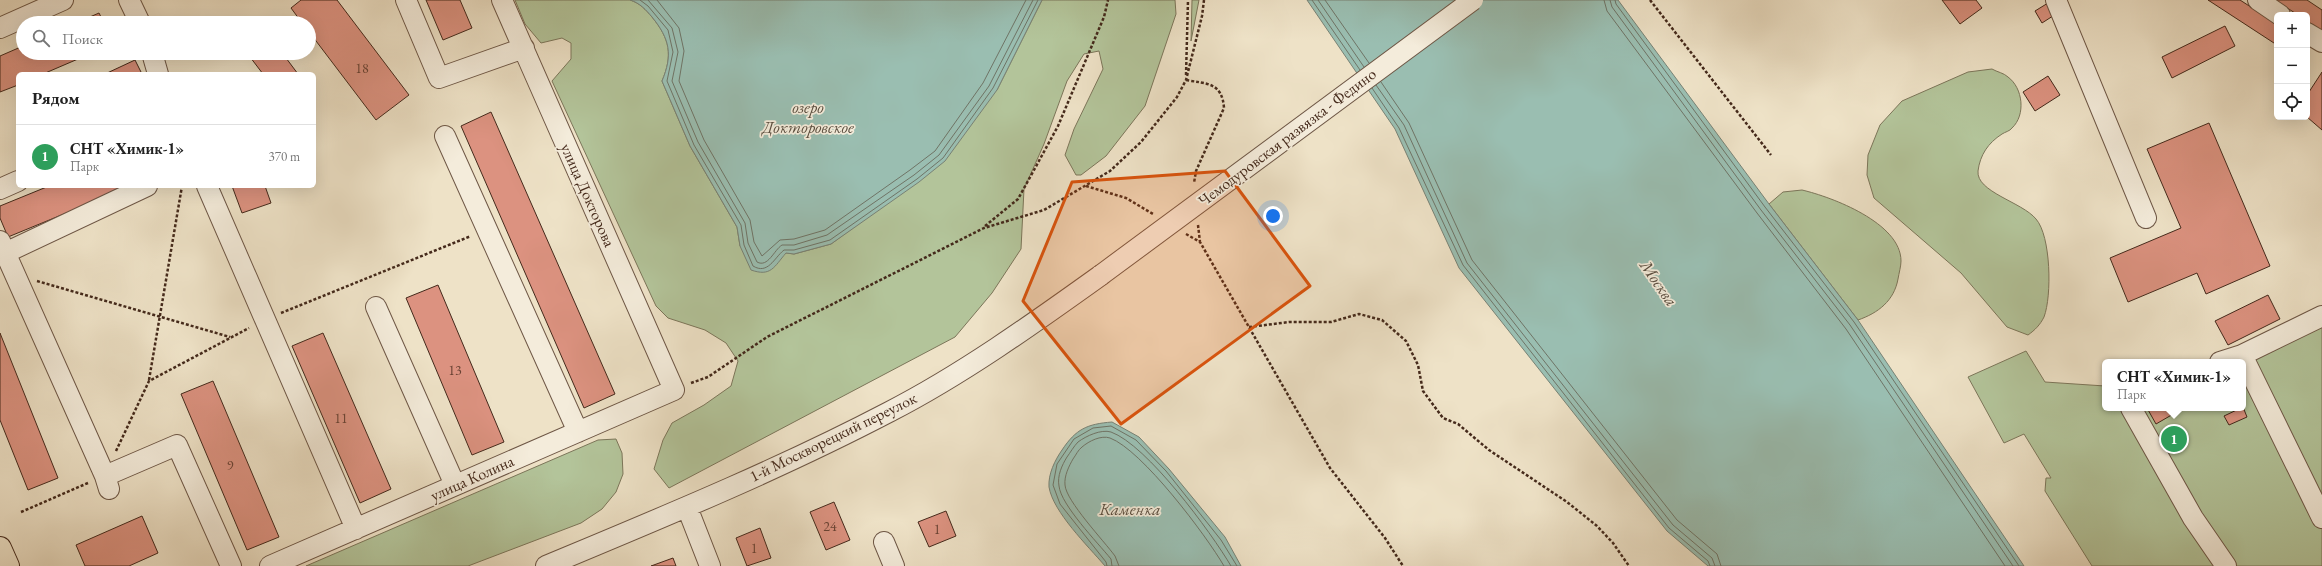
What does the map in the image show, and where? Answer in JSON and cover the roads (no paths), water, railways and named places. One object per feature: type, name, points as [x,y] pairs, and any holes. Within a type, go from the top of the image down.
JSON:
[{"type":"main road","points":[[0,548],[8,566]]},
{"type":"street","points":[[27,16],[63,0]]},
{"type":"street","points":[[129,0],[137,16]]},
{"type":"street","points":[[406,0],[439,78],[524,48]]},
{"type":"street","name":"улица Докторова","points":[[502,0],[674,390]]},
{"type":"street","name":"Чемодуровская развязка - Федино","points":[[1101,275],[1473,0]]},
{"type":"street","points":[[2056,0],[2146,218]]},
{"type":"street","points":[[2258,0],[2276,12]]},
{"type":"street","points":[[0,28],[16,21]]},
{"type":"street","points":[[2310,35],[2322,42]]},
{"type":"street","points":[[154,60],[157,72]]},
{"type":"street","points":[[445,136],[578,432]]},
{"type":"street","points":[[0,189],[16,182]]},
{"type":"street","points":[[142,188],[2,247],[107,482],[178,445],[231,566]]},
{"type":"street","points":[[208,188],[356,528]]},
{"type":"street","name":"1-й Москворецкий переулок","points":[[546,566],[687,507],[890,412],[989,352],[1101,275]]},
{"type":"street","points":[[376,307],[454,485]]},
{"type":"street","points":[[2229,359],[2242,355],[2322,316]]},
{"type":"street","points":[[2242,355],[2244,359]]},
{"type":"street","points":[[2246,363],[2322,518]]},
{"type":"street","name":"улица Колина","points":[[270,566],[674,390]]},
{"type":"street","points":[[2133,411],[2193,518],[2226,566]]},
{"type":"street","points":[[687,507],[710,566]]},
{"type":"street","points":[[884,542],[894,566]]},
{"type":"water","name":"озеро Докторовское","points":[[630,0],[1042,0],[997,90],[945,161],[919,182],[831,244],[794,254],[786,253],[772,269],[758,272],[751,270],[740,246],[737,227],[690,146],[662,81],[668,63],[668,48],[663,33],[645,9]]},
{"type":"water","name":"Москва","points":[[1307,0],[1618,0],[1769,204],[1858,320],[2024,566],[1708,566],[1667,531],[1459,268],[1395,129]]},
{"type":"water","name":"Каменка","points":[[1112,422],[1139,437],[1169,469],[1225,537],[1241,566],[1105,566],[1064,518],[1052,497],[1049,482],[1051,472],[1062,450],[1077,432],[1096,424]]},
{"type":"place","name":"СНТ «Химик-1»","points":[[2174,439]]}]
